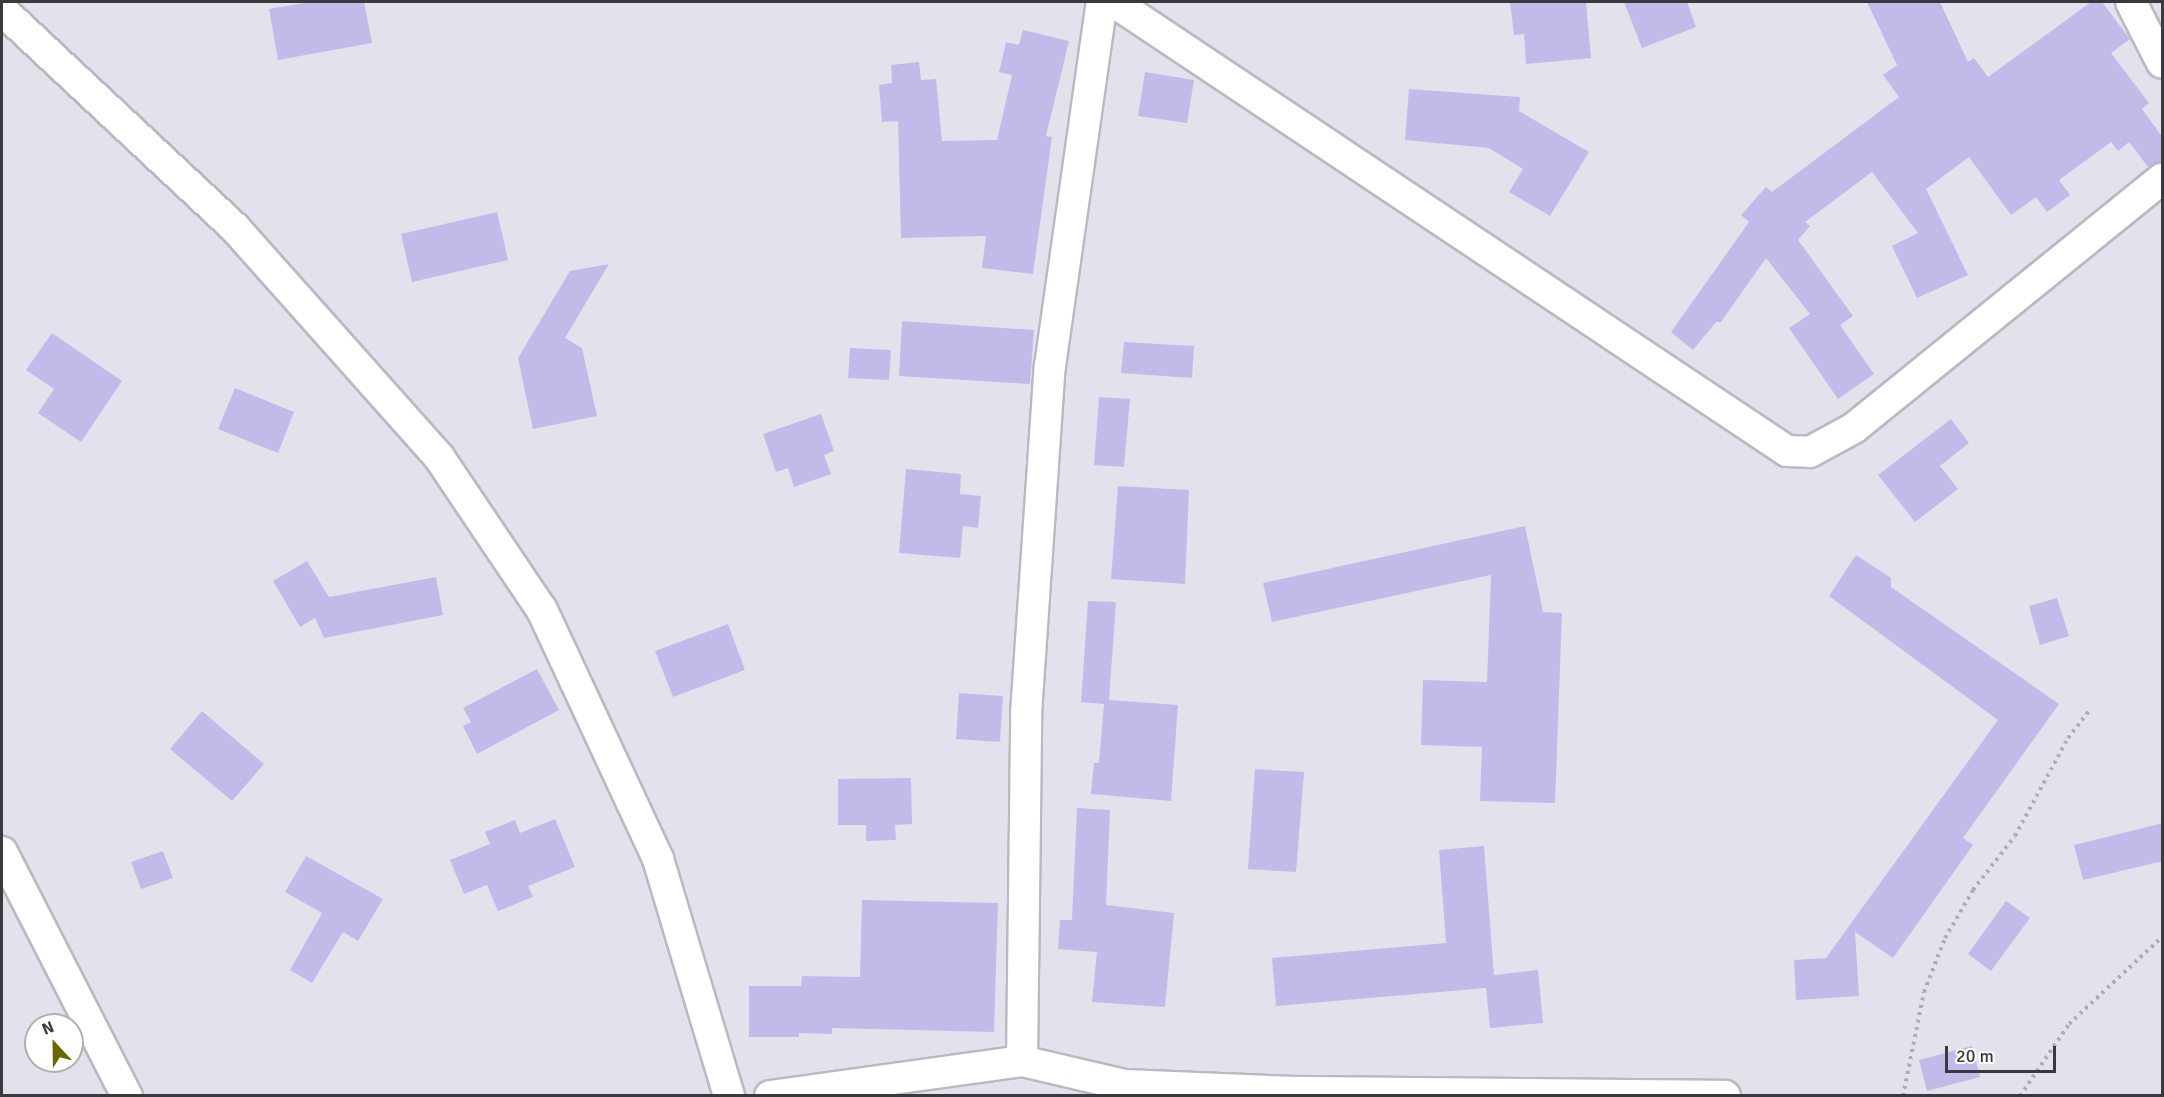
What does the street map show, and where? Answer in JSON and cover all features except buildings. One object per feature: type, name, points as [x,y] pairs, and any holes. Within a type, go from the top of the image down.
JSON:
[{"type":"street","points":[[1022,1061],[1026,714],[1050,366],[1102,2]]},
{"type":"street","points":[[1114,2],[1787,451],[1810,452],[1854,428],[2163,179]]},
{"type":"street","points":[[2131,2],[2163,63]]},
{"type":"street","points":[[2,10],[235,228],[438,457],[542,610],[658,859],[729,1095]]},
{"type":"street","points":[[2,852],[127,1095]]},
{"type":"street","points":[[770,1095],[1022,1061],[1125,1085],[1294,1092],[1725,1095]]},
{"type":"path","points":[[1903,1095],[1924,992],[1945,938],[1973,890],[2015,836],[2068,738],[2091,709]]},
{"type":"path","points":[[2020,1095],[2069,1024],[2163,937]]}]
